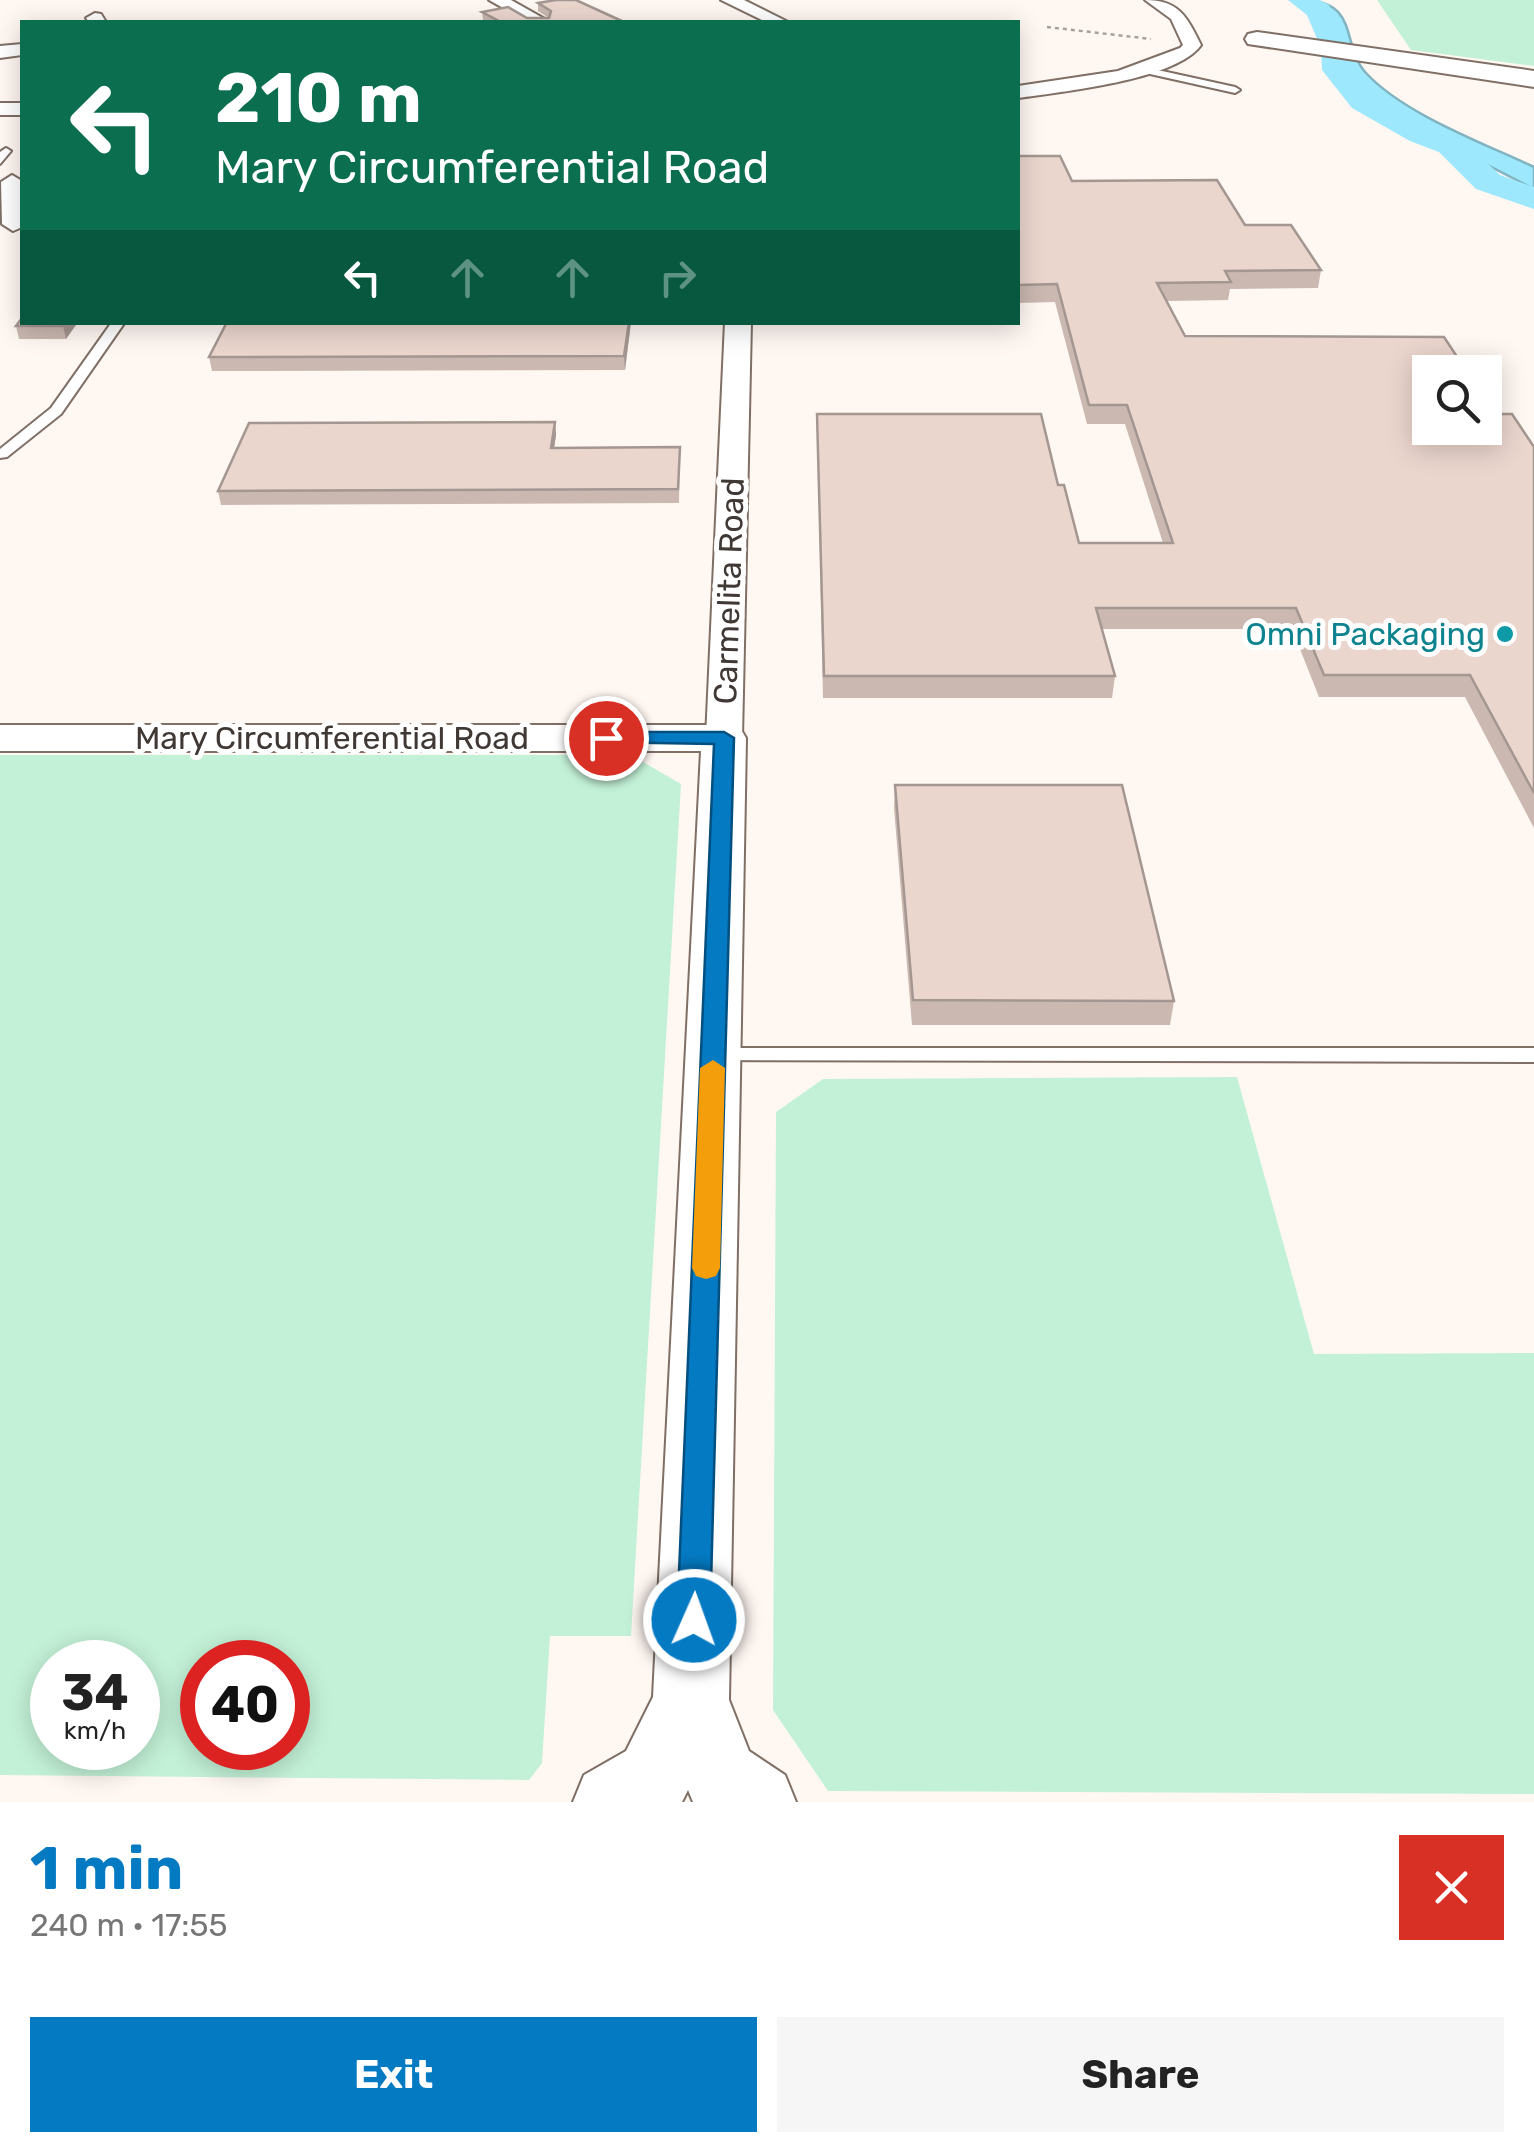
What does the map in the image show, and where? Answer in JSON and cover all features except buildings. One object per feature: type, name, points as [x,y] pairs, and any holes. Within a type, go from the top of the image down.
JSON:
[{"type":"highway","points":[[1259,37],[1534,75]]},
{"type":"street","points":[[498,0],[536,20]]},
{"type":"street","points":[[1020,92],[1144,70],[1187,52],[1192,45],[1178,16],[1154,0]]},
{"type":"street","points":[[739,1],[775,20]]},
{"type":"street","points":[[11,182],[13,224]]},
{"type":"street","name":"Carmelita Road","points":[[691,1700],[738,325]]},
{"type":"street","name":"Mary Circumferential Road","points":[[0,738],[724,738]]},
{"type":"street","points":[[612,1802],[654,1777],[691,1700]]},
{"type":"street","points":[[691,1700],[721,1777],[757,1802]]},
{"type":"lane","points":[[1144,70],[1235,90]]},
{"type":"lane","points":[[2,454],[56,411],[118,325]]},
{"type":"lane","points":[[713,1055],[1534,1055]]},
{"type":"green space","points":[[1377,0],[1534,0],[1534,66],[1411,50]]},
{"type":"green space","points":[[0,755],[631,755],[681,784],[631,1636],[550,1636],[542,1763],[529,1780],[0,1775]]},
{"type":"green space","points":[[1237,1077],[1314,1354],[1534,1353],[1534,1794],[828,1791],[773,1710],[776,1112],[823,1079]]},
{"type":"water","points":[[1301,0],[1333,7],[1346,26],[1358,62],[1382,88],[1445,126],[1534,167],[1534,189],[1363,101],[1337,70],[1335,48],[1319,11]]},
{"type":"waterway","points":[[1301,0],[1319,11],[1335,48],[1337,70],[1363,101],[1421,134],[1450,145],[1488,182],[1534,199]]},
{"type":"slow traffic","points":[[706,1268],[713,1068]]},
{"type":"place","name":"Omni Packaging","points":[[1505,634]]},
{"type":"route","points":[[606,738],[724,738],[694,1620]]}]
